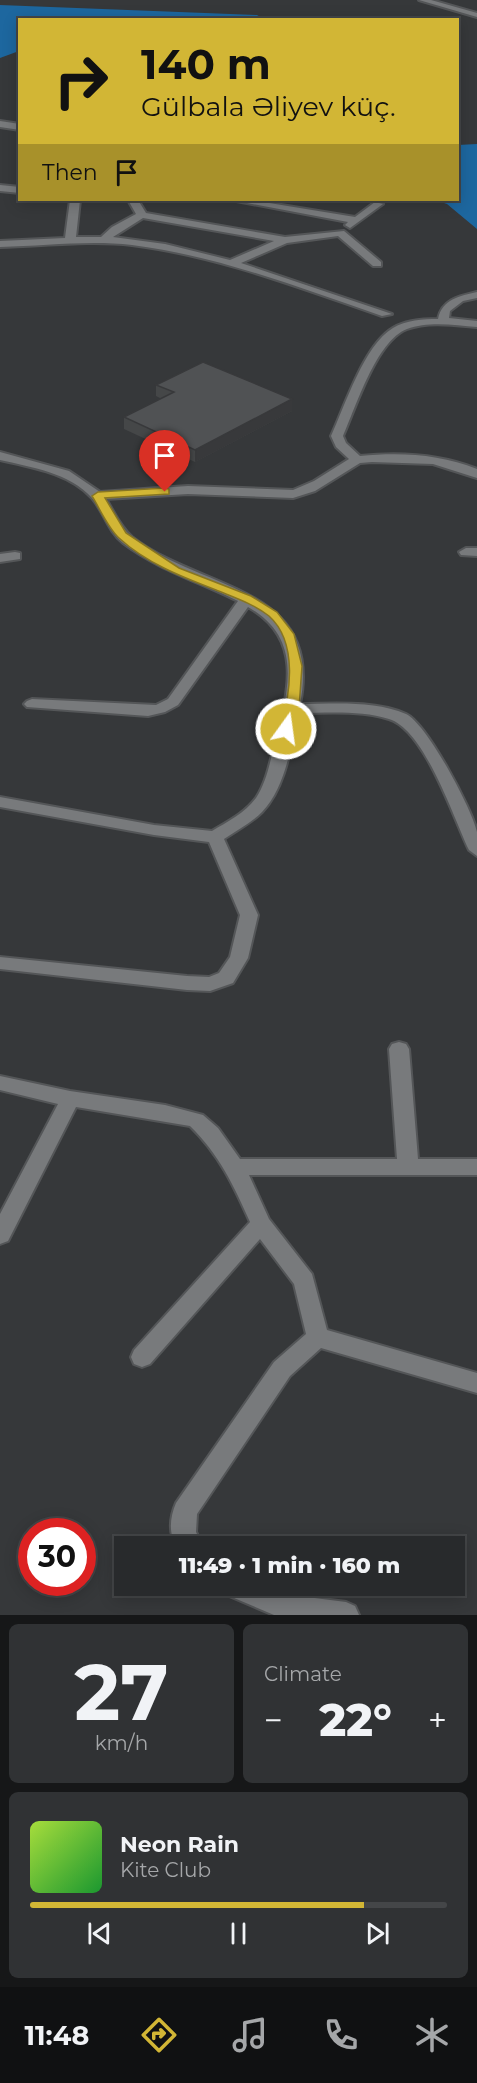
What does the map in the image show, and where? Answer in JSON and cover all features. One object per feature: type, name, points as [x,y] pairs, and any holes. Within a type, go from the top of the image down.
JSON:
[{"type":"street","points":[[423,0],[477,15]]},
{"type":"street","points":[[0,124],[18,127]]},
{"type":"street","points":[[0,188],[18,190]]},
{"type":"street","points":[[70,242],[75,201]]},
{"type":"street","points":[[138,201],[142,214]]},
{"type":"street","points":[[242,201],[357,220]]},
{"type":"street","points":[[228,264],[285,240],[339,233],[378,204]]},
{"type":"street","points":[[104,240],[116,229],[142,214],[285,240]]},
{"type":"street","points":[[339,233],[377,264]]},
{"type":"street","points":[[0,244],[104,240],[156,246],[228,264],[386,314]]},
{"type":"street","points":[[443,321],[445,310],[459,300],[477,295]]},
{"type":"street","points":[[357,460],[340,444],[337,436],[381,345],[401,328],[443,321],[477,324]]},
{"type":"street","points":[[98,496],[188,490],[293,494],[307,491],[340,468],[357,460],[395,455],[414,457],[476,472]]},
{"type":"street","points":[[0,456],[68,475],[87,484],[98,496],[122,535],[175,570],[247,598],[273,614],[288,634],[296,666],[293,708],[267,794],[249,815],[215,837],[154,830],[0,802]]},
{"type":"street","points":[[0,558],[15,556]]},
{"type":"street","points":[[32,704],[148,711],[160,709],[173,702],[247,598]]},
{"type":"street","points":[[293,708],[380,713],[401,718],[407,722],[425,743],[477,850]]},
{"type":"street","points":[[0,963],[187,983],[210,984],[226,978],[239,958],[249,915],[215,837]]},
{"type":"street","points":[[399,1050],[408,1166]]},
{"type":"street","points":[[0,1083],[70,1099],[165,1113],[196,1120],[212,1134],[235,1167],[261,1224],[303,1281],[318,1337]]},
{"type":"street","points":[[0,1235],[70,1099]]},
{"type":"street","points":[[235,1167],[477,1167]]},
{"type":"street","points":[[142,1358],[261,1224]]},
{"type":"street","points":[[318,1337],[383,1358],[477,1383]]},
{"type":"street","points":[[184,1536],[185,1511],[282,1369],[318,1337]]},
{"type":"street","points":[[260,1596],[283,1606],[346,1615]]},
{"type":"shaded area","points":[[0,5],[257,15],[262,18],[18,18],[18,51],[0,58]]},
{"type":"shaded area","points":[[477,144],[477,229],[447,204],[438,201],[459,201],[459,145]]},
{"type":"building","points":[[203,362],[292,399],[195,450],[124,417],[174,392],[156,385]]},
{"type":"route","points":[[165,492],[98,496],[122,535],[175,570],[247,598],[273,614],[288,634],[296,666],[293,708],[286,729]]}]
